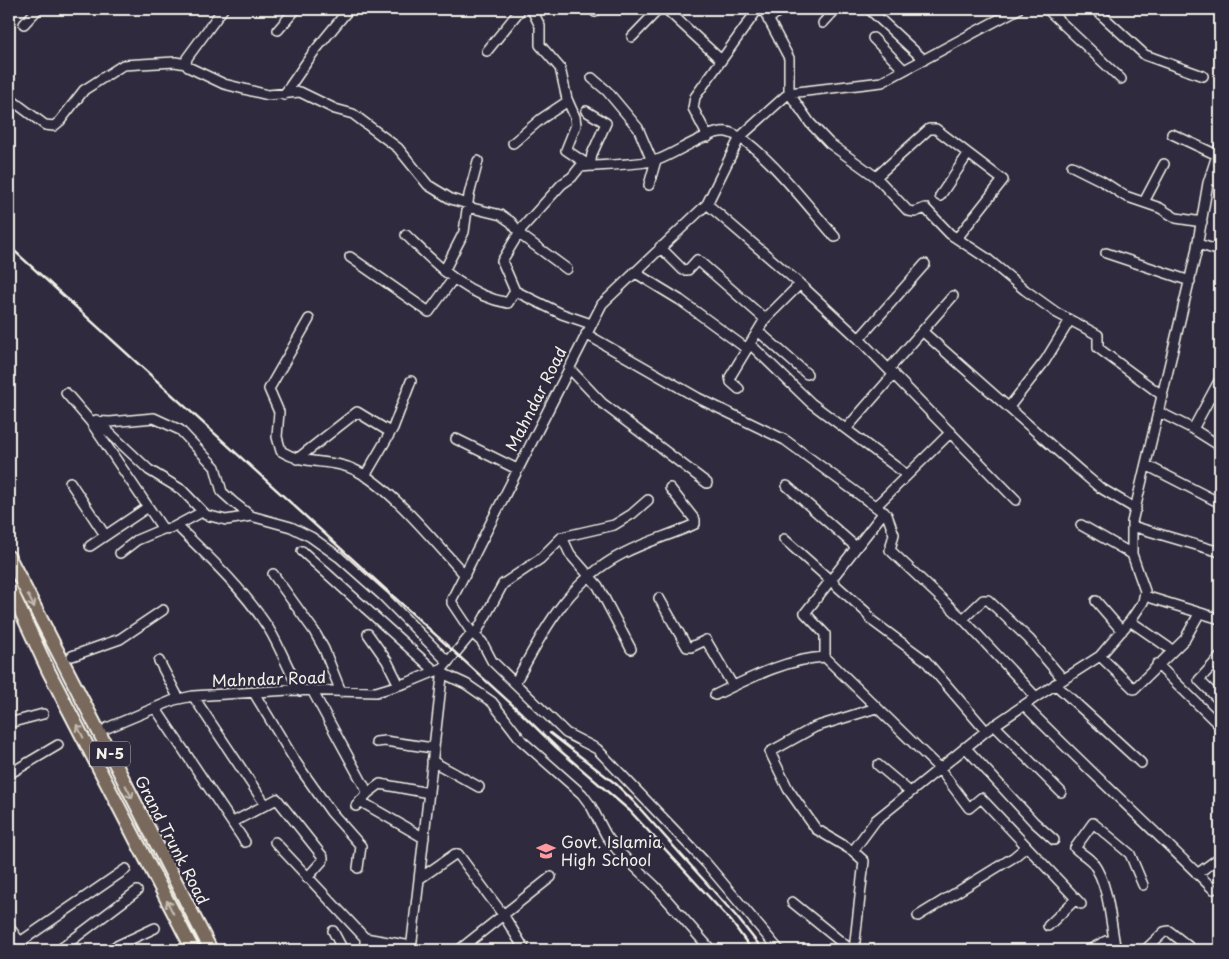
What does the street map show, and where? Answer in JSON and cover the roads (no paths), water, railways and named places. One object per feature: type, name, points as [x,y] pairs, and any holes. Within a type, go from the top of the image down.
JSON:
[{"type":"highway","name":"Grand Trunk Road","points":[[9,557],[68,659],[210,950]]},
{"type":"highway","name":"Grand Trunk Road","points":[[9,586],[48,670],[192,950]]},
{"type":"highway","points":[[48,670],[68,659]]},
{"type":"street","points":[[24,24],[38,9]]},
{"type":"street","points":[[186,64],[187,58],[223,9]]},
{"type":"street","points":[[278,30],[296,9]]},
{"type":"street","points":[[284,95],[313,53],[349,9]]},
{"type":"street","points":[[487,51],[521,9],[534,10],[540,26],[540,45],[560,68],[568,102],[575,117],[576,125],[566,150],[590,166]]},
{"type":"street","points":[[632,37],[659,9]]},
{"type":"street","points":[[666,9],[720,59]]},
{"type":"street","points":[[708,137],[693,104],[698,92],[720,59],[758,9]]},
{"type":"street","points":[[763,9],[789,58],[789,93],[801,112],[829,143],[876,177],[908,210],[915,212],[926,208],[950,234],[958,237],[1025,290],[1070,320],[1098,335],[1098,348],[1163,396]]},
{"type":"street","points":[[768,20],[781,9]]},
{"type":"street","points":[[823,23],[836,9]]},
{"type":"street","points":[[869,9],[924,60]]},
{"type":"street","points":[[789,93],[882,82],[1018,9]]},
{"type":"street","points":[[1047,9],[1120,79]]},
{"type":"street","points":[[1095,9],[1145,55],[1203,76]]},
{"type":"street","points":[[873,38],[904,70]]},
{"type":"street","points":[[9,98],[45,125],[54,126],[84,90],[123,65],[174,62],[186,64],[199,74],[224,84],[268,95],[300,92],[335,109],[353,114],[398,148],[428,185],[451,199],[468,206],[496,212],[567,269]]},
{"type":"street","points":[[592,78],[607,91],[638,128],[654,161],[649,185]]},
{"type":"street","name":"Mahndar Road","points":[[474,634],[452,603],[517,469],[602,304],[707,204],[740,137],[789,93]]},
{"type":"street","points":[[513,143],[542,119],[568,102]]},
{"type":"street","points":[[586,110],[606,123],[592,154],[590,166]]},
{"type":"street","points":[[876,177],[932,127],[1003,180],[958,237]]},
{"type":"street","points":[[591,324],[562,314],[516,291],[502,262],[519,232],[562,184],[572,178],[578,169],[590,166],[654,161],[708,137],[726,132],[740,137],[774,167],[836,238]]},
{"type":"street","points":[[853,851],[876,820],[986,730],[1100,656],[1130,622],[1145,596],[1143,582],[1132,554],[1132,526],[1190,281],[1210,178],[1219,150],[1172,134]]},
{"type":"street","points":[[940,196],[968,154]]},
{"type":"street","points":[[444,271],[464,232],[478,161]]},
{"type":"street","points":[[1144,202],[1164,164]]},
{"type":"street","points":[[1072,166],[1102,181],[1125,196],[1160,208],[1176,218],[1202,222]]},
{"type":"street","points":[[1210,178],[1220,182]]},
{"type":"street","points":[[707,204],[800,284],[859,339],[1016,500]]},
{"type":"street","points":[[406,235],[453,279],[493,300],[508,303],[516,291]]},
{"type":"street","points":[[1198,244],[1220,251]]},
{"type":"street","points":[[660,247],[684,271],[697,260],[765,319]]},
{"type":"street","points":[[1106,253],[1190,281]]},
{"type":"street","points":[[350,257],[429,312],[453,279]]},
{"type":"street","points":[[859,339],[926,264]]},
{"type":"street","points":[[634,272],[680,300],[749,347],[811,403],[907,475]]},
{"type":"street","points":[[739,389],[731,382],[730,377],[765,319],[800,284]]},
{"type":"street","points":[[846,429],[922,331],[953,296]]},
{"type":"street","points":[[309,320],[269,389],[279,412],[277,437],[281,451],[297,459],[351,468],[365,476],[389,494],[465,575]]},
{"type":"street","points":[[1009,407],[1045,361],[1070,320]]},
{"type":"street","points":[[758,331],[807,374]]},
{"type":"street","points":[[922,331],[1009,407],[1049,445],[1099,487],[1136,509]]},
{"type":"street","points":[[586,334],[698,398],[785,440],[888,515],[894,534],[890,550],[964,619],[1036,697]]},
{"type":"street","points":[[569,368],[602,403],[707,483]]},
{"type":"street","points":[[365,476],[390,432],[411,381]]},
{"type":"street","points":[[1193,428],[1219,384]]},
{"type":"street","points":[[66,393],[93,421],[149,470],[182,490],[202,512],[218,520],[252,516]]},
{"type":"street","points":[[297,459],[358,412],[390,432]]},
{"type":"street","points":[[1159,412],[1193,428],[1220,446]]},
{"type":"street","points":[[93,421],[110,422],[146,417],[170,424],[185,434],[211,460],[215,467],[222,492],[252,516],[290,527],[311,537],[339,557],[383,596],[442,668]]},
{"type":"street","points":[[93,421],[163,529]]},
{"type":"street","points":[[876,506],[951,432]]},
{"type":"street","points":[[456,438],[517,469]]},
{"type":"street","points":[[1146,465],[1220,503]]},
{"type":"street","points":[[70,482],[105,535]]},
{"type":"street","points":[[787,486],[856,547]]},
{"type":"street","points":[[515,683],[541,637],[569,595],[589,575],[623,553],[695,524],[695,520],[670,488]]},
{"type":"street","points":[[275,842],[365,938],[411,948],[442,668],[474,634],[503,584],[540,559],[562,537],[614,525],[632,514],[648,500]]},
{"type":"street","points":[[90,546],[148,507]]},
{"type":"street","points":[[120,553],[137,540],[163,529],[177,526],[202,512]]},
{"type":"street","points":[[884,512],[805,613],[825,634],[825,657],[939,768],[968,808],[981,798],[1078,902],[1048,926]]},
{"type":"street","points":[[1081,525],[1132,554]]},
{"type":"street","points":[[177,526],[224,572],[246,597],[268,628],[300,691]]},
{"type":"street","points":[[1132,526],[1220,552]]},
{"type":"street","points":[[562,537],[570,554],[598,586],[632,649]]},
{"type":"street","points":[[784,539],[866,612],[871,620],[925,660],[986,730]]},
{"type":"street","points":[[302,551],[442,668],[492,702],[522,741],[582,794],[617,850],[654,885],[711,950]]},
{"type":"street","points":[[273,574],[314,631],[341,692]]},
{"type":"street","points":[[1145,596],[1220,619]]},
{"type":"street","points":[[659,598],[687,646],[691,647],[706,640],[734,686]]},
{"type":"street","points":[[964,619],[983,600],[988,600],[1028,639],[1059,681],[1141,763]]},
{"type":"street","points":[[1096,601],[1122,631]]},
{"type":"street","points":[[68,659],[120,639],[162,610]]},
{"type":"street","points":[[1100,656],[1134,689],[1190,632],[1199,614]]},
{"type":"street","points":[[1130,622],[1172,650]]},
{"type":"street","points":[[368,634],[387,661],[399,685]]},
{"type":"street","points":[[474,634],[482,642],[492,661],[566,733],[597,749],[706,863],[780,950]]},
{"type":"street","points":[[715,695],[778,667],[809,658],[825,657]]},
{"type":"street","points":[[1220,657],[1198,680],[1220,701]]},
{"type":"street","points":[[159,661],[179,699]]},
{"type":"street","points":[[1157,664],[1220,726]]},
{"type":"street","name":"Mahndar Road","points":[[107,728],[179,699],[192,696],[300,691],[376,692],[442,668]]},
{"type":"street","points":[[314,692],[368,793]]},
{"type":"street","points":[[254,693],[296,764],[331,812],[361,846],[358,868]]},
{"type":"street","points":[[192,696],[265,804]]},
{"type":"street","points":[[1025,706],[1212,889]]},
{"type":"street","points":[[852,950],[864,860],[853,851],[816,829],[788,789],[770,752],[816,727],[876,708]]},
{"type":"street","points":[[156,709],[245,842]]},
{"type":"street","points":[[9,723],[44,714]]},
{"type":"street","points":[[994,725],[1061,792]]},
{"type":"street","points":[[376,742],[385,740],[433,748]]},
{"type":"street","points":[[9,774],[58,745]]},
{"type":"street","points":[[965,747],[1034,822],[1054,840]]},
{"type":"street","points":[[432,761],[479,787]]},
{"type":"street","points":[[878,765],[910,792]]},
{"type":"street","points":[[424,838],[358,804],[380,784],[429,793]]},
{"type":"street","points":[[233,822],[277,798],[323,857],[324,860],[307,878]]},
{"type":"street","points":[[1116,950],[1099,876],[1092,862],[1074,848],[1093,823],[1130,854],[1143,885]]},
{"type":"street","points":[[918,916],[1014,858],[1026,846]]},
{"type":"street","points":[[419,879],[456,854],[504,916],[525,950]]},
{"type":"street","points":[[1198,874],[1220,856]]},
{"type":"street","points":[[20,942],[126,869]]},
{"type":"street","points":[[458,950],[504,916],[511,908],[551,877]]},
{"type":"street","points":[[59,950],[137,891]]},
{"type":"street","points":[[792,902],[852,950]]},
{"type":"street","points":[[9,927],[26,950]]},
{"type":"street","points":[[108,950],[155,928]]},
{"type":"street","points":[[334,931],[343,950]]},
{"type":"street","points":[[1146,950],[1164,932],[1169,931],[1193,950]]},
{"type":"street","points":[[365,938],[365,950]]},
{"type":"street","points":[[1090,950],[1106,941],[1114,940]]},
{"type":"railway","points":[[9,246],[517,709],[557,748],[630,811],[731,921],[752,950]]},
{"type":"railway","points":[[550,733],[616,784],[633,801],[736,916],[763,950]]},
{"type":"place","name":"Govt. Islamia High School","points":[[546,851]]}]
